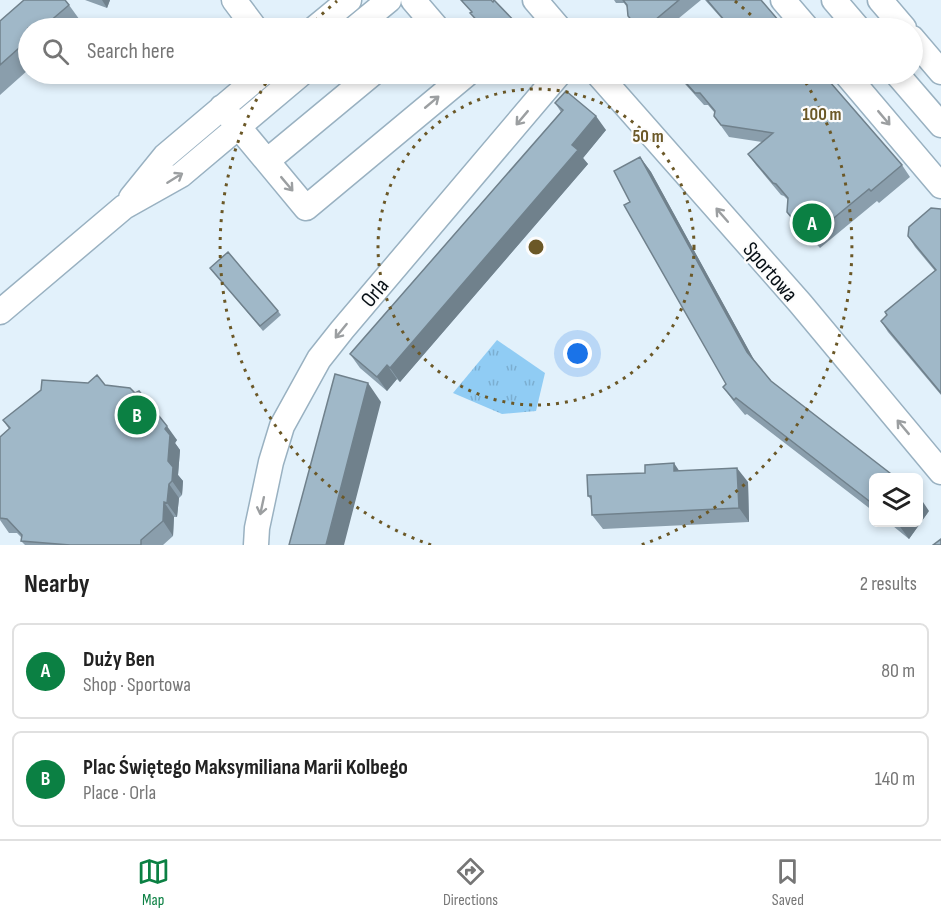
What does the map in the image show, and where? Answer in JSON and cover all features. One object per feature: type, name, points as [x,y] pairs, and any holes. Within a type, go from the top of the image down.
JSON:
[{"type":"street","points":[[234,0],[248,18]]},
{"type":"street","points":[[327,18],[349,0]]},
{"type":"street","points":[[367,18],[389,0]]},
{"type":"street","points":[[413,0],[426,18]]},
{"type":"street","points":[[534,0],[550,18]]},
{"type":"street","points":[[783,0],[798,18]]},
{"type":"street","points":[[834,0],[849,18]]},
{"type":"street","points":[[880,0],[895,18]]},
{"type":"street","points":[[923,51],[941,72]]},
{"type":"street","points":[[124,207],[165,156],[250,84]]},
{"type":"street","points":[[1,310],[124,207],[181,175],[285,84]]},
{"type":"street","points":[[267,161],[360,84]]},
{"type":"street","points":[[222,107],[306,208],[455,84]]},
{"type":"street","name":"Orla","points":[[256,545],[257,528],[271,462],[282,426],[319,359],[551,84]]},
{"type":"street","name":"Sportowa","points":[[606,84],[800,303],[941,472]]},
{"type":"street","points":[[854,84],[941,186]]},
{"type":"street","points":[[906,84],[941,125]]},
{"type":"green space","points":[[497,340],[545,373],[536,411],[502,414],[453,393]]},
{"type":"building","points":[[24,0],[65,0],[69,5],[54,18],[18,18],[18,49],[0,65],[0,21]]},
{"type":"building","points":[[461,0],[491,0],[493,2],[494,0],[511,18],[475,18],[470,13],[472,12]]},
{"type":"building","points":[[623,0],[679,0],[657,18],[630,18],[627,5]]},
{"type":"building","points":[[707,0],[761,0],[776,18],[722,18]]},
{"type":"building","points":[[687,84],[832,84],[902,165],[812,236],[787,212],[788,198],[748,154],[773,133],[721,125],[714,116],[715,111],[700,93],[695,93]]},
{"type":"building","points":[[566,91],[596,116],[572,145],[578,150],[390,368],[387,365],[377,377],[350,354],[563,110],[555,103]]},
{"type":"building","points":[[640,157],[747,352],[771,381],[890,473],[869,473],[869,501],[736,398],[734,400],[723,387],[726,384],[624,205],[630,202],[614,171]]},
{"type":"building","points":[[931,208],[941,209],[941,393],[881,321],[887,315],[885,312],[936,270],[908,236],[909,227]]},
{"type":"building","points":[[228,252],[278,311],[260,326],[210,268]]},
{"type":"building","points":[[335,374],[368,383],[326,545],[289,545]]},
{"type":"building","points":[[97,375],[105,385],[130,388],[135,393],[139,391],[167,426],[165,429],[170,435],[168,461],[173,467],[167,503],[164,502],[163,521],[141,540],[141,545],[70,545],[21,541],[22,535],[7,519],[0,518],[0,437],[10,428],[3,420],[41,390],[42,380],[88,383]]},
{"type":"building","points":[[674,463],[674,471],[737,468],[739,508],[592,515],[587,475],[645,473],[645,465]]},
{"type":"building","points":[[941,539],[941,545],[933,545]]},
{"type":"place","name":"Duży Ben","points":[[812,223]]},
{"type":"place","name":"Plac Świętego Maksymiliana Marii Kolbego","points":[[137,415]]}]
